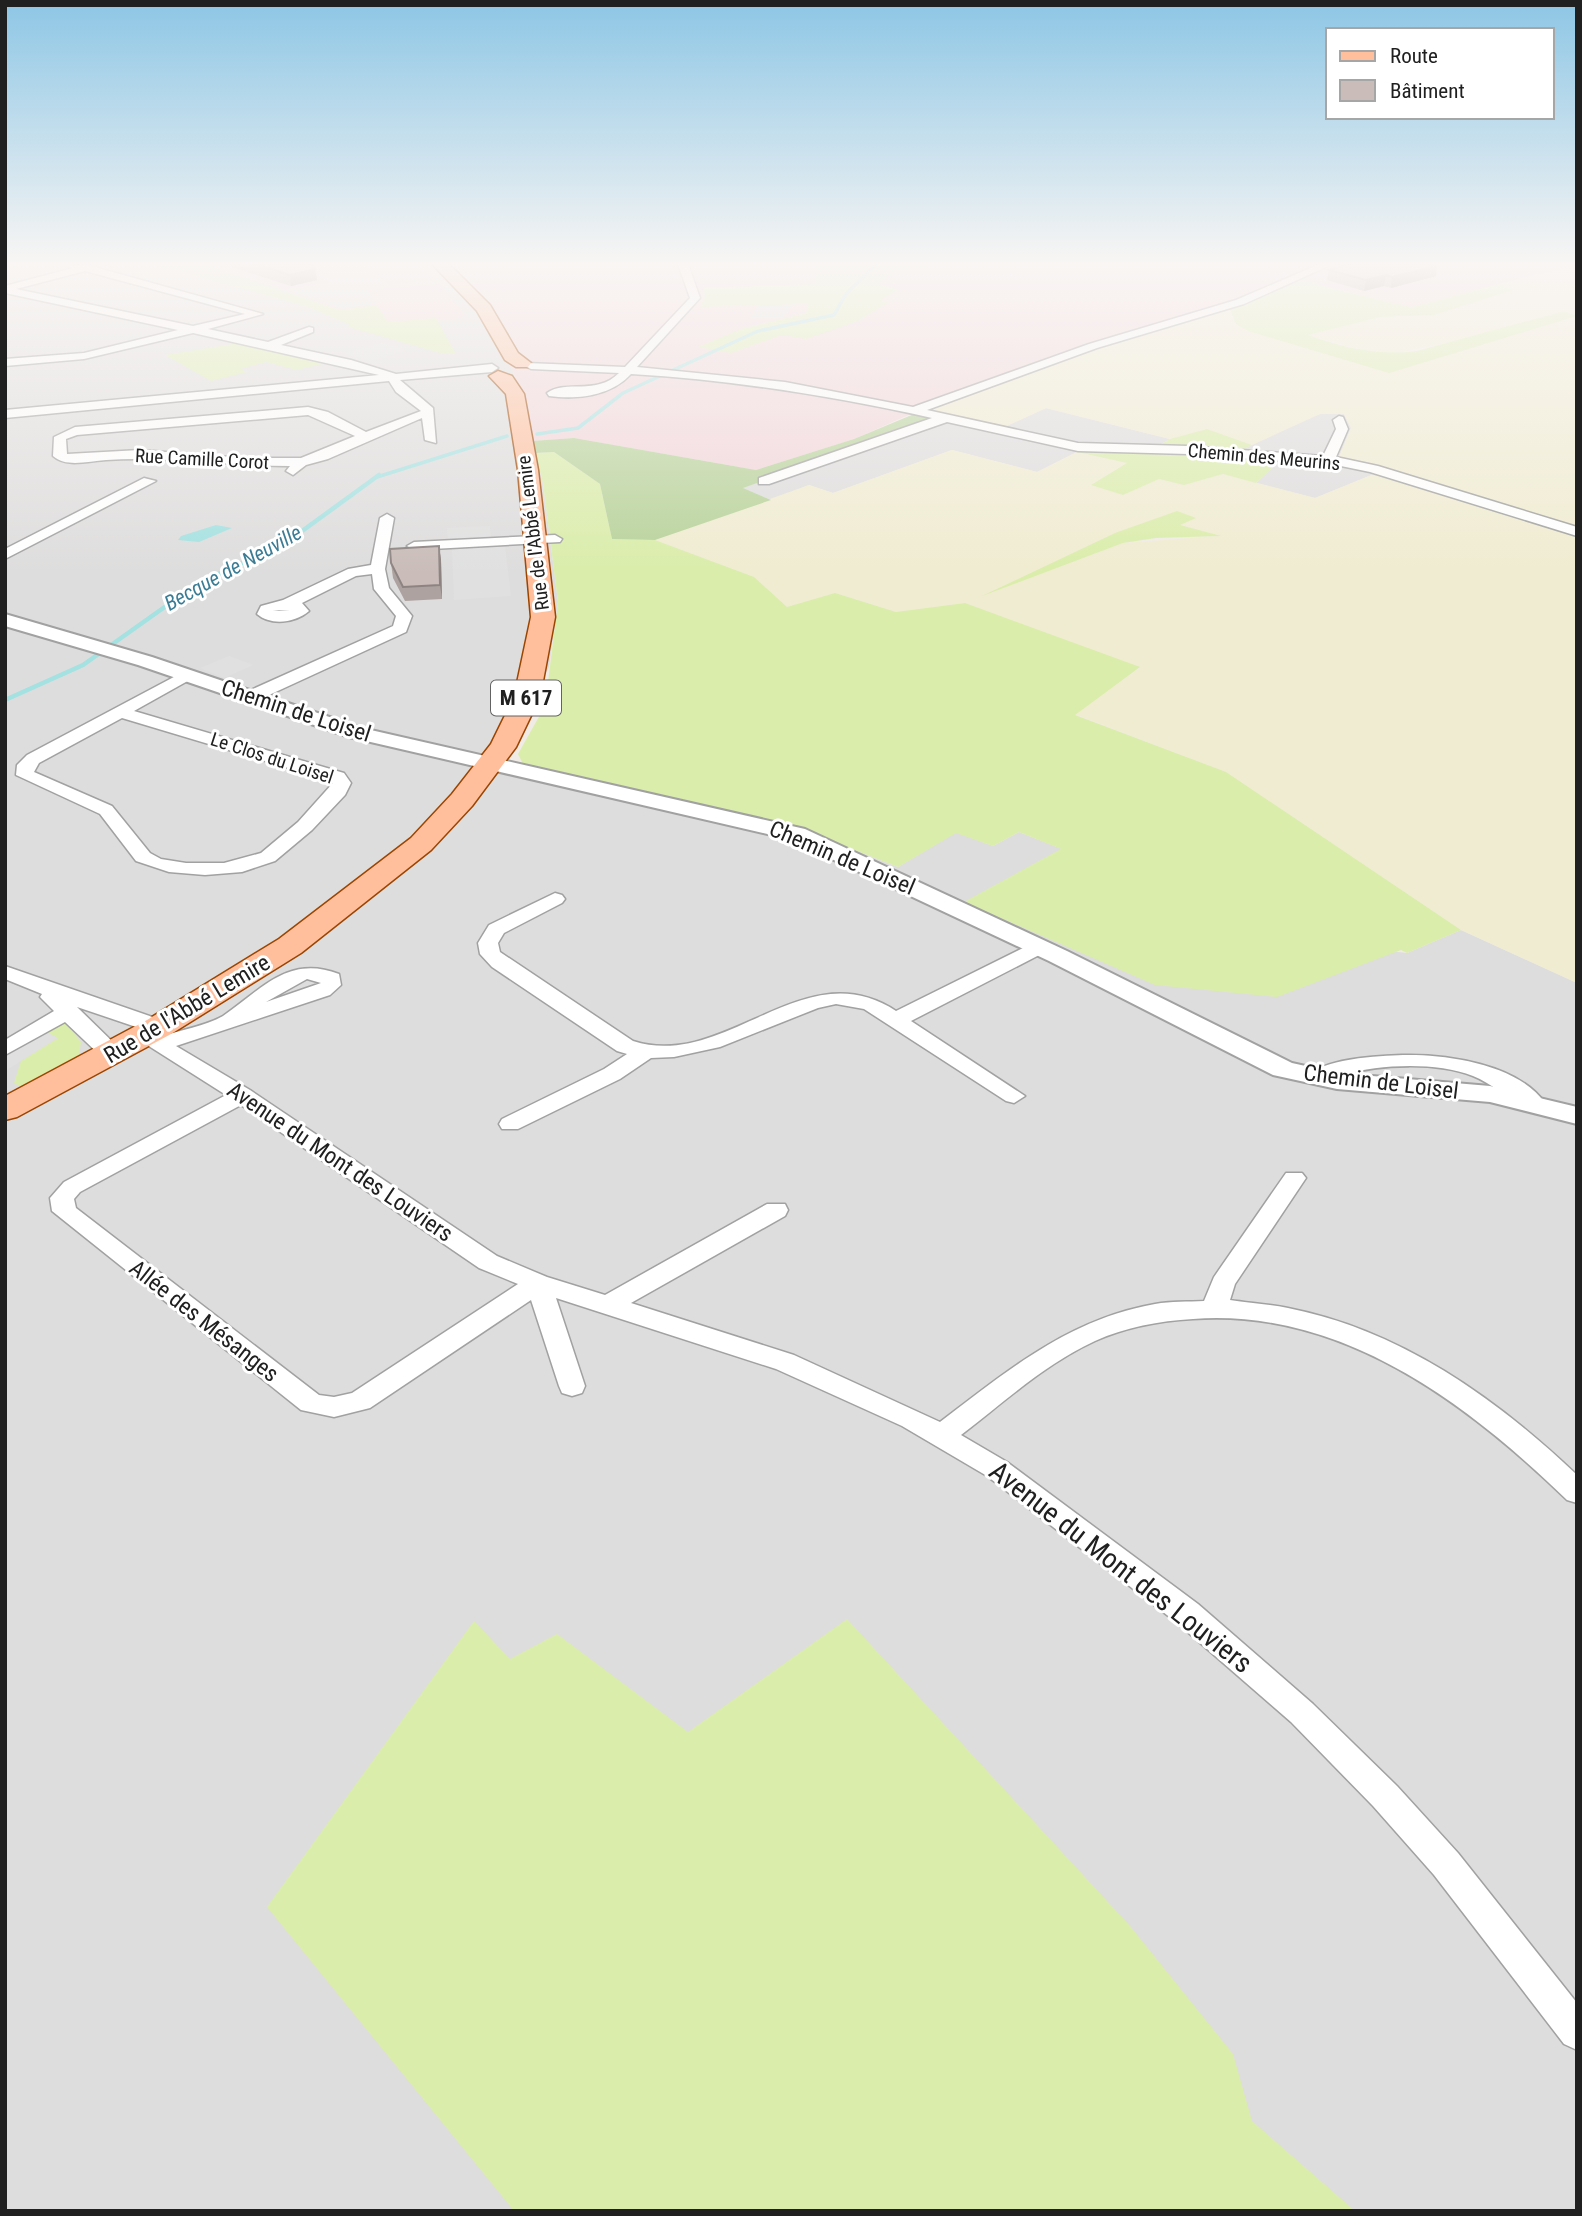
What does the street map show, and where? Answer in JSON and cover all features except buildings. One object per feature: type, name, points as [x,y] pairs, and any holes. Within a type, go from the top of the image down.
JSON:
[{"type":"main road","points":[[495,371],[528,369]]},
{"type":"main road","points":[[495,371],[506,380],[515,394],[528,369]]},
{"type":"main road","name":"Rue de l'Abbé Lemire","points":[[5,1110],[112,1054],[154,1036],[271,958],[358,892],[429,821],[516,725],[534,672],[543,617],[539,539],[515,394]]},
{"type":"street","points":[[364,367],[394,379],[400,389],[425,405],[430,419],[431,440]]},
{"type":"street","points":[[553,393],[605,389],[631,367]]},
{"type":"street","points":[[914,411],[1034,367]]},
{"type":"street","name":"Chemin des Meurins","points":[[528,369],[590,368],[674,373],[808,390],[1078,447],[1188,450],[1328,460],[1373,469],[1577,532]]},
{"type":"street","points":[[5,414],[495,371]]},
{"type":"street","name":"Rue Camille Corot","points":[[301,461],[244,462],[144,454],[71,459],[60,456],[60,437],[75,430],[308,411],[324,414],[346,430],[367,436]]},
{"type":"street","points":[[278,478],[296,469],[301,461],[323,456],[426,413]]},
{"type":"street","points":[[764,481],[945,418]]},
{"type":"street","points":[[1328,460],[1342,429],[1339,420]]},
{"type":"street","points":[[5,555],[149,481]]},
{"type":"street","points":[[250,697],[400,629],[404,616],[384,593],[378,569],[387,518]]},
{"type":"street","points":[[414,547],[539,539]]},
{"type":"street","points":[[288,604],[353,572],[378,569]]},
{"type":"street","name":"Chemin de Loisel","points":[[5,620],[121,653],[348,731],[797,834],[1040,947],[1257,1057],[1318,1078],[1482,1093],[1534,1103],[1577,1116]]},
{"type":"street","name":"Le Clos du Loisel","points":[[121,712],[333,774],[340,779],[341,787],[273,853],[259,861],[186,869],[151,862],[143,857],[106,810],[32,780],[24,772],[33,759],[187,675]]},
{"type":"street","points":[[555,899],[496,929],[488,943],[490,954],[625,1046],[645,1052],[691,1047],[750,1029],[802,1005],[828,999],[863,1001],[1014,1096]]},
{"type":"street","points":[[895,1020],[1040,947]]},
{"type":"street","points":[[5,972],[30,984],[69,1011],[112,1054]]},
{"type":"street","name":"Avenue du Mont des Louviers","points":[[30,984],[154,1036],[488,1262],[538,1283],[785,1362],[879,1403],[942,1435],[997,1469],[1073,1524],[1217,1636],[1274,1686],[1412,1824],[1577,2032]]},
{"type":"street","points":[[5,1049],[69,1011]]},
{"type":"street","points":[[154,1036],[230,1019]]},
{"type":"street","points":[[510,1124],[612,1074],[645,1052]]},
{"type":"street","name":"Allée des Mésanges","points":[[242,1095],[80,1182],[66,1192],[62,1205],[70,1217],[298,1396],[321,1406],[346,1406],[360,1401],[538,1283]]},
{"type":"street","points":[[1214,1309],[1223,1283],[1294,1178]]},
{"type":"street","points":[[608,1305],[776,1209]]},
{"type":"street","points":[[538,1283],[572,1386]]},
{"type":"street","points":[[942,1435],[1074,1340],[1142,1317],[1214,1309],[1248,1311],[1306,1321],[1383,1349],[1494,1418],[1577,1492]]},
{"type":"shaded area","points":[[5,367],[511,367],[543,483],[558,602],[549,667],[500,761],[793,826],[898,867],[956,832],[993,846],[1019,832],[1062,849],[965,902],[1407,953],[1461,930],[1577,983],[1577,2211],[5,2211]]},
{"type":"shaded area","points":[[511,367],[1050,367],[911,414],[854,439],[756,470],[574,438],[532,441]]},
{"type":"shaded area","points":[[1039,367],[1377,367],[1389,372],[1404,367],[1577,367],[1577,527],[1339,457],[1351,428],[1344,414],[1320,414],[1252,445],[1207,429],[1170,439],[1046,408],[1002,428],[926,409]]},
{"type":"shaded area","points":[[1046,408],[1170,439],[1151,450],[1077,452],[1037,472],[952,450],[833,493],[809,485],[771,500],[742,488],[949,415],[1002,428]]},
{"type":"shaded area","points":[[1320,414],[1344,414],[1351,428],[1339,457],[1377,466],[1374,474],[1315,498],[1256,483],[1281,460],[1242,457],[1244,449],[1294,423]]},
{"type":"shaded area","points":[[952,450],[1037,472],[1077,452],[1128,463],[1091,485],[1123,495],[1159,479],[1184,485],[1223,474],[1315,498],[1374,474],[1577,536],[1577,983],[1461,930],[1226,772],[1074,714],[1140,668],[965,603],[896,612],[835,593],[787,607],[754,577],[655,540],[809,485],[833,493]],"holes":[[[1195,518],[1178,524],[1218,536],[1123,543],[996,590],[1115,533]]]},
{"type":"shaded area","points":[[490,526],[491,539],[448,541],[447,528]]},
{"type":"shaded area","points":[[505,546],[511,596],[454,600],[452,549]]},
{"type":"shaded area","points":[[229,656],[253,665],[224,678],[200,668]]},
{"type":"shaded area","points":[[44,1031],[58,1038],[5,1071],[5,1055]]},
{"type":"green space","points":[[187,367],[246,367],[240,369],[247,372],[211,381]]},
{"type":"green space","points":[[1370,367],[1407,367],[1389,373]]},
{"type":"green space","points":[[926,409],[949,415],[743,488],[771,500],[655,540],[612,539],[600,484],[554,452],[535,453],[532,441],[574,438],[756,470],[854,439]]},
{"type":"green space","points":[[1207,429],[1252,445],[1244,449],[1242,456],[1282,459],[1256,483],[1223,474],[1184,485],[1159,479],[1123,495],[1091,485],[1127,463],[1077,452],[1151,450],[1170,439]]},
{"type":"green space","points":[[554,452],[600,484],[612,539],[655,540],[754,577],[787,607],[835,593],[896,612],[965,603],[1140,667],[1075,715],[1226,772],[1461,930],[1407,953],[1401,950],[1277,997],[1155,985],[964,902],[1061,849],[1019,832],[993,846],[956,833],[898,867],[793,826],[524,766],[518,754],[545,706],[558,602],[543,483],[535,453]]},
{"type":"green space","points":[[1177,511],[1196,518],[1180,525],[1221,536],[1156,538],[1123,543],[982,596],[1115,533]]},
{"type":"green space","points":[[65,1022],[81,1042],[79,1056],[23,1088],[14,1083],[21,1061],[58,1038],[47,1033]]},
{"type":"green space","points":[[847,1619],[1130,1926],[1233,2054],[1252,2121],[1355,2211],[514,2211],[267,1907],[474,1621],[510,1659],[557,1634],[688,1732]]},
{"type":"water","points":[[216,525],[232,528],[199,542],[178,540],[181,536]]},
{"type":"waterway","name":"Becque de Neuville","points":[[537,434],[578,428],[623,393],[679,367]]},
{"type":"waterway","name":"Becque de Neuville","points":[[377,477],[507,436]]},
{"type":"waterway","name":"Becque de Neuville","points":[[5,700],[83,665],[197,584],[287,542],[379,475]]}]
